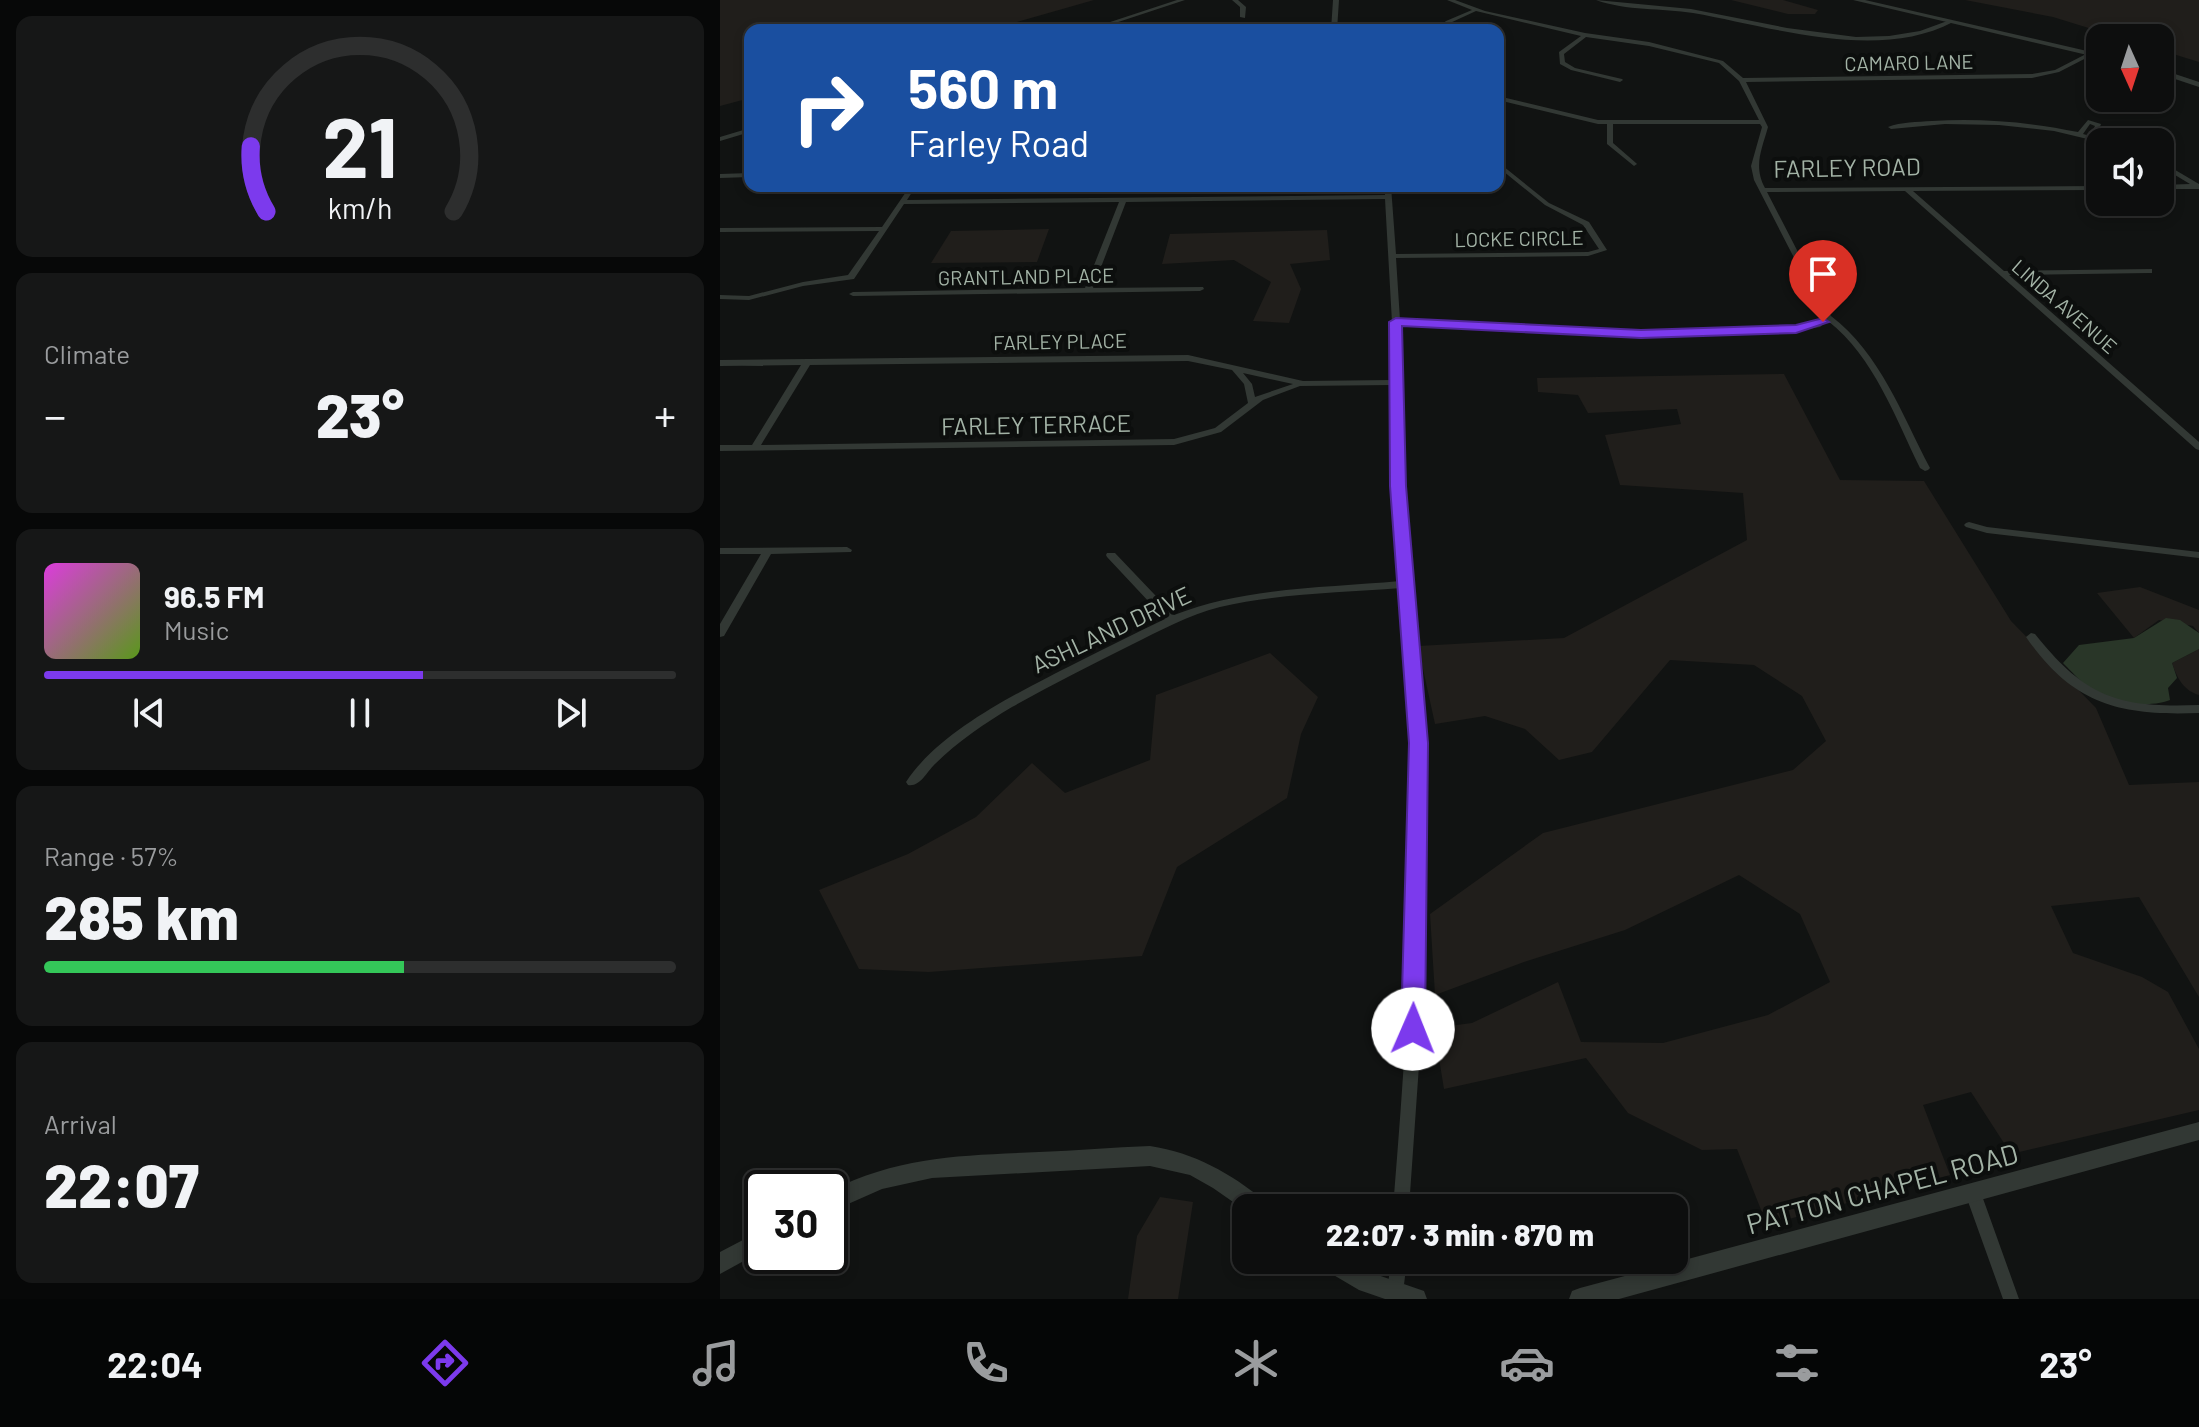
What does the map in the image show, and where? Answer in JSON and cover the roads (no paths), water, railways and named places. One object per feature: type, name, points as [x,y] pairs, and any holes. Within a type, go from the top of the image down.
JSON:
[{"type":"street","points":[[1108,24],[1182,0]]},
{"type":"street","points":[[1235,0],[1243,7],[1243,17]]},
{"type":"street","points":[[1334,24],[1336,0]]},
{"type":"street","points":[[1450,0],[1475,10],[1585,35],[1642,42],[1712,58],[1733,69],[1764,122],[1765,135],[1754,166],[1762,190]]},
{"type":"street","points":[[1599,0],[1820,36],[1906,35],[1930,31],[1950,22]]},
{"type":"street","points":[[1665,9],[1668,0]]},
{"type":"street","points":[[1856,0],[2086,53]]},
{"type":"street","points":[[1446,24],[1475,10]]},
{"type":"street","points":[[1585,35],[1561,53],[1562,63],[1573,69],[1620,80]]},
{"type":"street","points":[[2073,61],[2079,51]]},
{"type":"street","name":"CAMARO LANE","points":[[1742,80],[2020,77],[2049,73],[2086,56]]},
{"type":"street","points":[[2174,76],[2199,85]]},
{"type":"street","points":[[1504,100],[1572,118],[1610,123],[1764,122]]},
{"type":"street","points":[[1891,127],[1961,121],[2086,137]]},
{"type":"street","points":[[2079,135],[2086,124],[2093,122],[2099,125],[2097,128]]},
{"type":"street","points":[[1610,123],[1610,144],[1634,164]]},
{"type":"street","points":[[720,139],[744,132]]},
{"type":"street","name":"LOCKE CIRCLE","points":[[1392,256],[1588,254],[1603,250],[1586,224],[1547,204],[1504,169]]},
{"type":"street","points":[[2174,171],[2199,186]]},
{"type":"street","points":[[720,176],[744,175]]},
{"type":"street","points":[[2174,187],[2199,186]]},
{"type":"street","name":"FARLEY ROAD","points":[[1925,468],[1864,357],[1841,327],[1828,317],[1762,190],[2086,188]]},
{"type":"street","name":"LINDA AVENUE","points":[[1908,190],[2199,447]]},
{"type":"street","points":[[720,297],[749,298],[803,284],[851,277],[909,192]]},
{"type":"street","points":[[1388,192],[1396,322],[1398,486],[1420,805],[1413,1051],[1402,1194]]},
{"type":"street","points":[[903,202],[1388,197]]},
{"type":"street","points":[[1088,291],[1123,200]]},
{"type":"street","points":[[720,230],[883,229]]},
{"type":"street","points":[[2000,273],[2149,271]]},
{"type":"street","name":"GRANTLAND PLACE","points":[[853,294],[1200,289]]},
{"type":"street","points":[[1396,322],[1676,334],[1796,329],[1817,325],[1828,317]]},
{"type":"street","name":"FARLEY PLACE","points":[[720,363],[1188,358],[1303,384],[1397,382]]},
{"type":"street","points":[[755,447],[807,362]]},
{"type":"street","points":[[1231,366],[1245,376],[1252,402]]},
{"type":"street","name":"FARLEY TERRACE","points":[[720,448],[1174,442],[1218,430],[1239,416],[1252,402],[1303,384]]},
{"type":"street","points":[[1969,525],[1987,530],[2199,555]]},
{"type":"street","points":[[720,551],[847,550]]},
{"type":"street","points":[[720,633],[768,551]]},
{"type":"street","points":[[1111,555],[1172,620]]},
{"type":"street","name":"ASHLAND DRIVE","points":[[912,782],[921,768],[1000,709],[1048,681],[1172,620],[1239,600],[1407,584]]},
{"type":"street","points":[[2031,637],[2056,666],[2105,702],[2136,710],[2199,709]]},
{"type":"street","name":"PATTON CHAPEL ROAD","points":[[1580,1299],[2199,1131]]},
{"type":"street","points":[[848,1193],[903,1171],[940,1165],[1150,1156],[1173,1158],[1196,1166],[1241,1194]]},
{"type":"street","points":[[1973,1193],[2011,1299]]},
{"type":"street","points":[[720,1263],[744,1250]]},
{"type":"street","points":[[1357,1274],[1405,1296]]},
{"type":"street","points":[[1401,1274],[1405,1296]]}]
